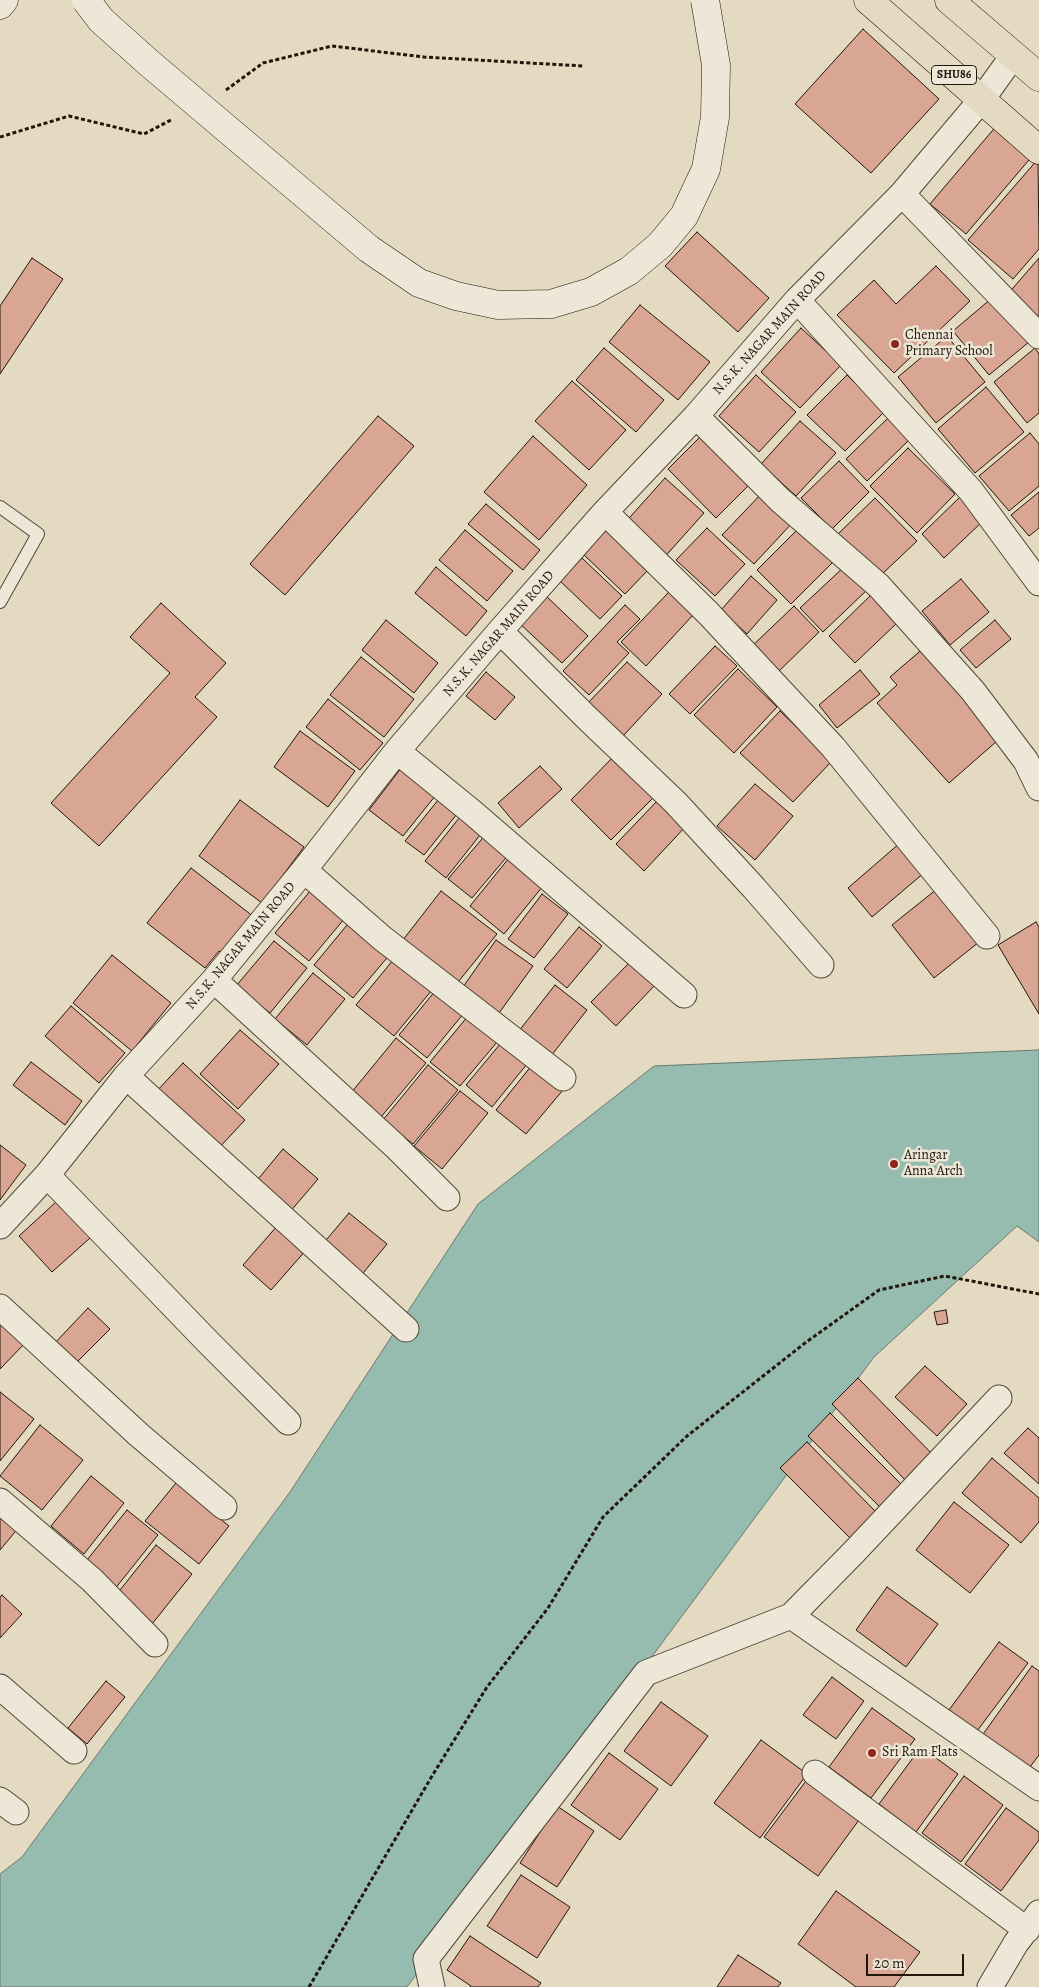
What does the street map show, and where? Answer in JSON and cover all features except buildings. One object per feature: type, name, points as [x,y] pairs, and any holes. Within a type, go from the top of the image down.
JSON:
[{"type":"main road","points":[[0,5],[4,0]]},
{"type":"main road","points":[[86,0],[102,20],[149,63],[369,249],[419,283],[456,296],[498,305],[551,304],[592,292],[629,271],[660,245],[684,216],[706,169],[715,116],[716,65],[704,0]]},
{"type":"main road","name":"SHU86","points":[[868,0],[1039,150]]},
{"type":"main road","points":[[949,0],[1039,76]]},
{"type":"street","name":"N.S.K. NAGAR MAIN ROAD","points":[[0,1226],[48,1175],[126,1076],[214,980],[398,751],[500,631],[605,512],[696,416],[797,300],[902,194],[982,99],[1013,56]]},
{"type":"street","points":[[902,194],[1039,336]]},
{"type":"street","points":[[797,300],[971,492],[1039,583]]},
{"type":"street","points":[[696,416],[780,500],[879,586],[973,691],[1026,761],[1039,788]]},
{"type":"street","points":[[605,512],[708,613],[833,747],[987,936]]},
{"type":"street","points":[[500,631],[676,803],[821,965]]},
{"type":"street","points":[[398,751],[472,812],[684,995]]},
{"type":"street","points":[[304,870],[382,938],[563,1078]]},
{"type":"street","points":[[214,980],[395,1146],[447,1198]]},
{"type":"street","points":[[126,1076],[406,1329]]},
{"type":"street","points":[[48,1175],[207,1341],[288,1422]]},
{"type":"street","points":[[0,1307],[139,1434],[224,1507]]},
{"type":"street","points":[[432,1987],[426,1959],[646,1673],[791,1616],[999,1398]]},
{"type":"street","points":[[0,1501],[92,1580],[155,1644]]},
{"type":"street","points":[[791,1616],[1039,1788]]},
{"type":"street","points":[[0,1687],[74,1751]]},
{"type":"street","points":[[815,1773],[1033,1922],[1016,1943],[990,1987]]},
{"type":"lane","points":[[0,506],[38,534],[0,602]]},
{"type":"path","points":[[219,95],[263,63],[332,46],[424,57],[584,66]]},
{"type":"path","points":[[0,138],[69,116],[144,134],[178,117]]},
{"type":"path","points":[[309,1987],[432,1776],[487,1687],[548,1608],[603,1517],[687,1436],[805,1343],[879,1290],[945,1276],[1039,1294]]},
{"type":"water","points":[[1039,1050],[1039,1242],[1017,1226],[874,1357],[407,1987],[0,1987],[0,1874],[22,1857],[290,1492],[478,1204],[654,1066]]},
{"type":"place","name":"Chennai Primary School","points":[[895,344]]},
{"type":"place","name":"Aringar Anna Arch","points":[[894,1164]]},
{"type":"place","name":"Sri Ram Flats","points":[[872,1753]]}]
